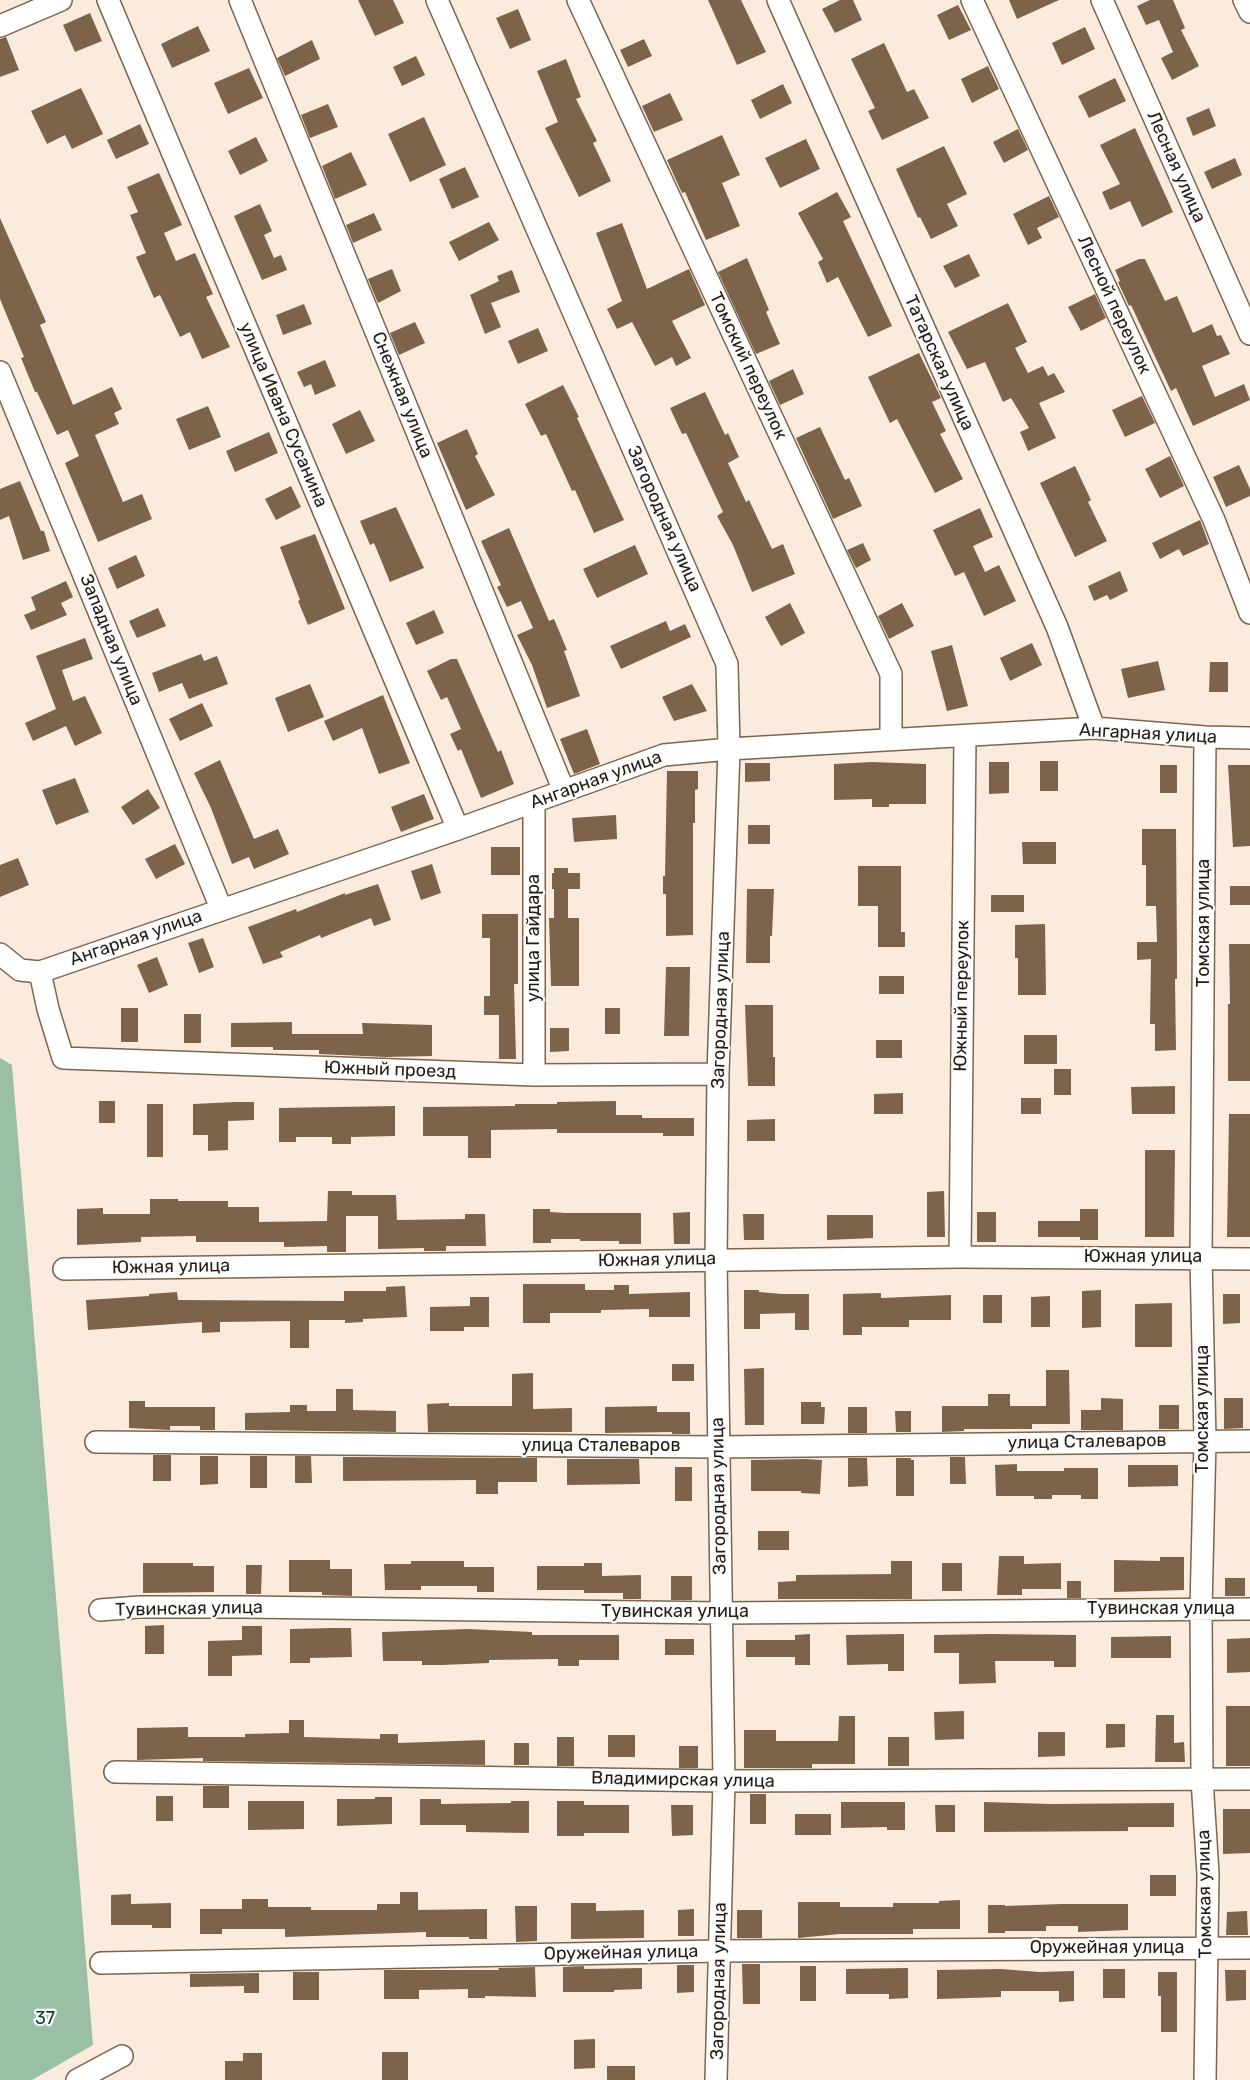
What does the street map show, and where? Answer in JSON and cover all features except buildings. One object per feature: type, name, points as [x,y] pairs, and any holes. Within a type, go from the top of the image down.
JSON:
[{"type":"street","points":[[0,26],[61,0]]},
{"type":"street","name":"улица Ивана Сусанина","points":[[108,0],[458,829]]},
{"type":"street","name":"Снежная улица","points":[[240,0],[564,791]]},
{"type":"street","name":"Загородная улица","points":[[437,0],[727,664],[729,748],[718,1074],[716,1260],[724,1781],[716,2080]]},
{"type":"street","name":"Томский переулок","points":[[578,0],[891,674],[891,738]]},
{"type":"street","name":"Татарская улица","points":[[778,0],[1057,627],[1094,728]]},
{"type":"street","name":"Лесной переулок","points":[[972,0],[1214,520],[1250,613]]},
{"type":"street","name":"Лесная улица","points":[[1102,0],[1250,334]]},
{"type":"street","points":[[1244,0],[1250,12]]},
{"type":"street","name":"Западная улица","points":[[0,372],[221,908]]},
{"type":"street","name":"Ангарная улица","points":[[40,972],[221,908],[458,829],[664,755],[729,748],[1094,728],[1205,737],[1250,738]]},
{"type":"street","name":"Южный переулок","points":[[960,1257],[964,736]]},
{"type":"street","name":"Томская улица","points":[[1205,737],[1202,1257],[1205,1440],[1201,1609],[1202,1779],[1208,1874],[1206,2080]]},
{"type":"street","name":"улица Гайдара","points":[[534,802],[534,1075]]},
{"type":"street","points":[[0,954],[20,970],[40,972]]},
{"type":"street","name":"Южный проезд","points":[[40,972],[48,1009],[63,1058],[534,1075],[718,1074]]},
{"type":"street","name":"Южная улица","points":[[64,1269],[960,1257],[1250,1259]]},
{"type":"street","name":"улица Сталеваров","points":[[96,1442],[718,1447],[1250,1441]]},
{"type":"street","name":"Тувинская улица","points":[[100,1610],[139,1607],[244,1607],[722,1613],[1250,1609]]},
{"type":"street","name":"Владимирская улица","points":[[115,1772],[724,1781],[1250,1779]]},
{"type":"street","name":"Оружейная улица","points":[[101,1962],[719,1951],[1250,1948]]},
{"type":"street","points":[[77,2080],[122,2056]]},
{"type":"green space","name":"37","points":[[0,1058],[12,1065],[93,2045],[32,2080],[0,2080]]}]
